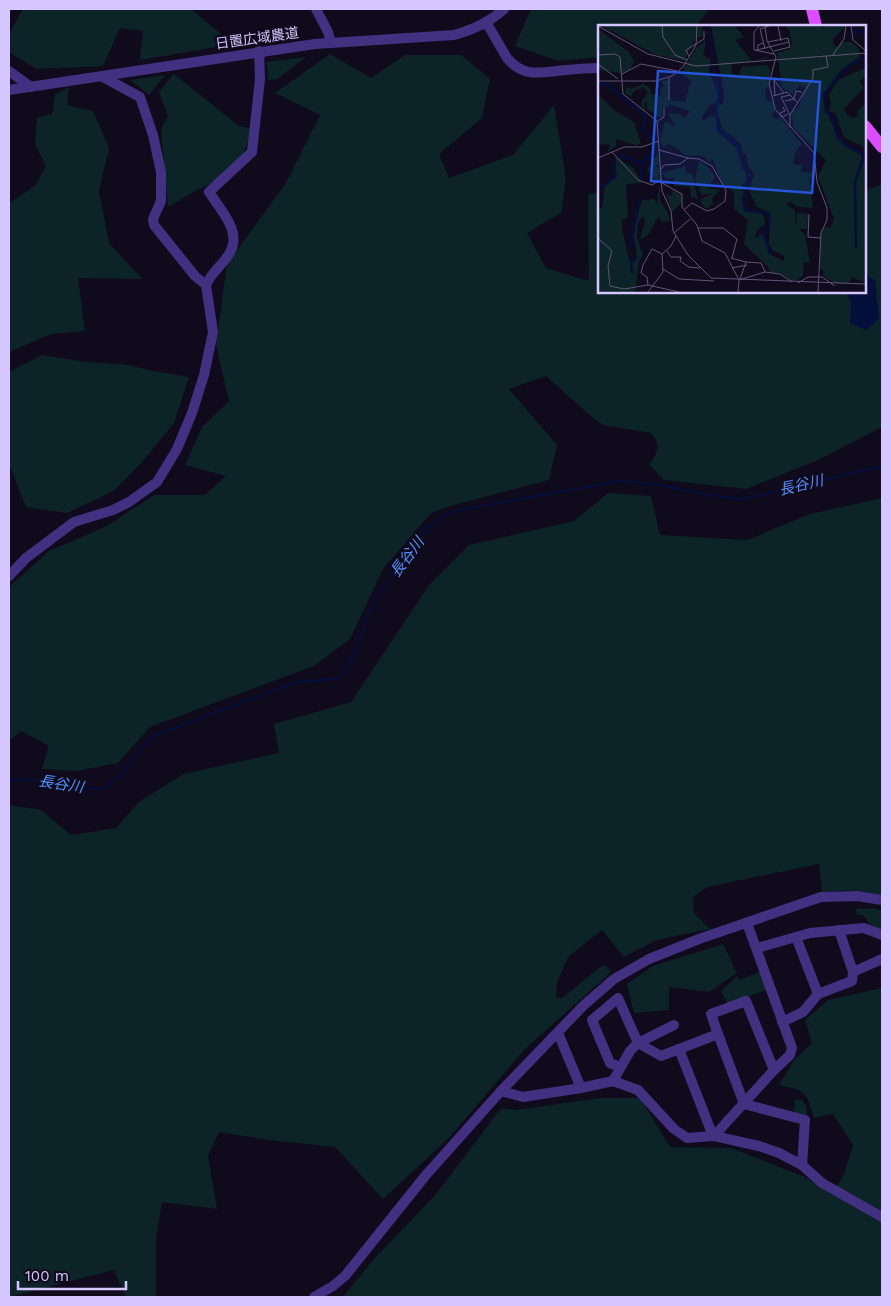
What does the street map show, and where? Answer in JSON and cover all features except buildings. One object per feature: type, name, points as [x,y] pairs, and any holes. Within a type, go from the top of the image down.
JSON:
[{"type":"main road","points":[[812,9],[816,25]]},
{"type":"main road","points":[[866,127],[882,147]]},
{"type":"street","points":[[316,9],[328,32],[331,43]]},
{"type":"street","name":"日置広域農道","points":[[9,90],[103,77],[259,51],[331,43],[444,36],[469,30],[486,22],[504,9]]},
{"type":"street","points":[[486,22],[507,58],[511,63],[522,69],[542,74],[564,70],[598,68]]},
{"type":"street","points":[[9,576],[26,558],[74,522],[113,510],[129,502],[157,482],[177,449],[192,413],[204,375],[213,332],[206,285],[211,274],[229,254],[235,238],[232,229],[209,192],[252,152],[260,79],[259,51]]},
{"type":"street","points":[[9,71],[31,87]]},
{"type":"street","points":[[103,77],[140,97],[154,134],[161,172],[161,200],[153,219],[154,225],[195,276],[206,285]]},
{"type":"street","points":[[314,1297],[333,1286],[345,1276],[426,1175],[501,1091],[614,979],[649,959],[699,939],[821,897],[857,896],[882,900]]},
{"type":"street","points":[[714,1136],[790,1055],[792,1048],[747,923]]},
{"type":"street","points":[[757,948],[810,933],[864,928],[882,935]]},
{"type":"street","points":[[782,1022],[802,1012],[818,994],[852,981],[853,972],[839,930]]},
{"type":"street","points":[[796,937],[818,994]]},
{"type":"street","points":[[853,972],[882,959]]},
{"type":"street","points":[[620,1068],[610,1063],[592,1020],[618,998],[638,1043],[661,1056],[718,1034]]},
{"type":"street","points":[[744,1104],[711,1014],[746,1001],[774,1070]]},
{"type":"street","points":[[613,1081],[630,1051],[638,1043],[674,1025]]},
{"type":"street","points":[[558,1033],[581,1088]]},
{"type":"street","points":[[679,1049],[714,1136]]},
{"type":"street","points":[[501,1091],[523,1097],[613,1081],[638,1090],[646,1096],[674,1129],[687,1138],[714,1136],[759,1146],[802,1165],[822,1183],[882,1217]]},
{"type":"street","points":[[744,1104],[805,1120],[802,1165]]},
{"type":"green space","points":[[23,9],[191,9],[233,44],[140,60],[143,31],[120,28],[103,66],[36,69],[9,52],[9,34]]},
{"type":"green space","points":[[531,9],[708,9],[697,25],[598,25],[598,57],[558,61],[515,46]]},
{"type":"green space","points":[[330,54],[371,78],[405,55],[461,55],[490,79],[482,118],[439,154],[449,178],[513,155],[554,105],[566,179],[561,213],[527,233],[546,268],[589,281],[588,194],[598,193],[598,292],[866,292],[866,190],[882,184],[882,427],[818,460],[746,489],[664,480],[649,464],[655,456],[657,449],[656,441],[651,433],[603,425],[546,376],[509,389],[557,445],[549,480],[454,505],[431,513],[383,569],[350,639],[314,666],[150,727],[118,763],[77,771],[42,769],[49,746],[21,731],[9,741],[9,587],[49,551],[105,527],[154,495],[205,495],[226,476],[185,465],[202,427],[229,401],[216,345],[227,264],[286,183],[320,115],[275,93]]},
{"type":"green space","points":[[306,57],[277,79],[268,80],[267,62]]},
{"type":"green space","points":[[174,74],[239,126],[253,129],[236,172],[195,191],[168,207],[161,129],[168,116],[159,92]]},
{"type":"green space","points":[[165,75],[149,95],[130,80]]},
{"type":"green space","points":[[69,87],[67,105],[93,111],[109,148],[99,191],[109,243],[142,279],[78,278],[85,331],[51,334],[9,352],[9,203],[35,186],[46,166],[35,144],[37,118],[52,114],[55,95]]},
{"type":"green space","points":[[42,355],[86,362],[129,365],[189,377],[174,423],[142,462],[114,491],[67,513],[26,507],[9,464],[9,372]]},
{"type":"green space","points":[[608,493],[651,496],[660,535],[747,540],[810,514],[882,498],[882,896],[852,891],[822,892],[819,864],[707,887],[693,897],[694,913],[710,929],[656,940],[624,957],[602,930],[568,957],[557,983],[556,997],[561,999],[600,967],[606,965],[610,971],[609,974],[524,1050],[448,1139],[383,1199],[335,1147],[269,1140],[219,1132],[208,1156],[217,1209],[162,1202],[156,1239],[156,1297],[126,1297],[114,1270],[9,1297],[9,805],[41,810],[71,835],[116,828],[139,802],[183,774],[279,753],[274,724],[351,702],[429,585],[469,545],[574,521]]},
{"type":"green space","points":[[873,908],[882,911],[882,931],[872,927],[863,915],[857,915],[856,909]]},
{"type":"green space","points":[[723,944],[737,973],[709,992],[669,987],[669,1010],[634,1013],[627,984],[653,966]]},
{"type":"green space","points":[[760,972],[766,990],[728,1005],[721,991],[737,976],[739,980]]},
{"type":"green space","points":[[882,988],[882,1297],[343,1297],[373,1260],[437,1193],[501,1108],[516,1110],[600,1098],[640,1098],[670,1147],[731,1148],[805,1177],[832,1195],[844,1174],[853,1145],[833,1114],[814,1118],[807,1098],[801,1091],[779,1084],[795,1059],[812,1043],[805,1020],[828,1000]]},
{"type":"green space","points":[[795,1099],[802,1100],[806,1106],[807,1116],[794,1114]]},
{"type":"shaded area","points":[[866,275],[875,281],[879,319],[866,330],[850,323],[851,302],[846,292],[866,292]]},
{"type":"waterway","name":"長谷川","points":[[9,780],[27,779],[92,789],[103,788],[121,775],[148,740],[156,735],[293,683],[338,678],[344,672],[353,656],[371,609],[406,553],[432,524],[454,511],[619,481],[743,499],[882,466]]}]
